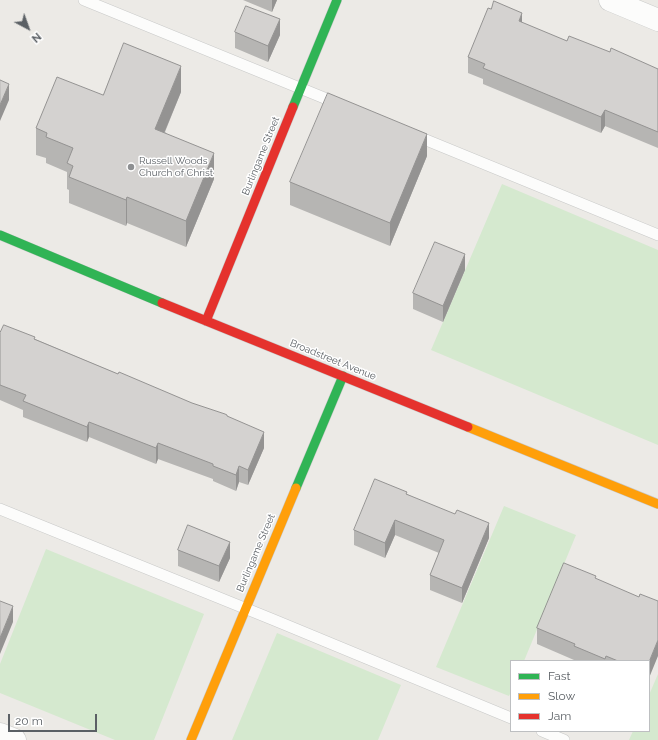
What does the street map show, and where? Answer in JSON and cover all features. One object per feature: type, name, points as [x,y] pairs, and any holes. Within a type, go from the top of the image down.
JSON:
[{"type":"street","name":"Burlingame Street","points":[[206,321],[337,0]]},
{"type":"street","points":[[610,0],[658,20]]},
{"type":"street","name":"Broadstreet Avenue","points":[[0,236],[658,504]]},
{"type":"street","name":"Burlingame Street","points":[[191,740],[343,376]]},
{"type":"street","points":[[0,734],[15,740]]},
{"type":"lane","points":[[84,0],[348,108]]},
{"type":"lane","points":[[407,132],[658,235]]},
{"type":"lane","points":[[0,508],[510,718]]},
{"type":"lane","points":[[544,732],[564,740]]},
{"type":"green space","points":[[502,184],[658,250],[658,445],[431,350]]},
{"type":"green space","points":[[504,506],[576,535],[524,660],[510,660],[509,696],[436,667]]},
{"type":"green space","points":[[46,549],[204,614],[154,740],[115,740],[0,693],[0,664]]},
{"type":"green space","points":[[277,633],[401,685],[378,740],[232,740]]},
{"type":"green space","points":[[658,674],[658,740],[629,740],[633,732],[650,732],[650,693]]},
{"type":"building","points":[[494,1],[522,13],[519,21],[567,41],[569,36],[610,52],[611,48],[658,69],[658,132],[605,110],[601,117],[483,68],[485,64],[468,57],[488,8],[491,9]]},
{"type":"building","points":[[246,6],[280,19],[268,46],[235,32]]},
{"type":"building","points":[[124,43],[181,66],[155,129],[214,153],[186,221],[127,197],[126,200],[69,177],[73,166],[67,163],[73,148],[46,137],[47,133],[36,128],[57,77],[103,95]]},
{"type":"building","points":[[0,80],[9,84],[0,105]]},
{"type":"building","points":[[328,93],[427,134],[390,223],[290,182]]},
{"type":"building","points":[[435,242],[465,254],[443,306],[413,293]]},
{"type":"building","points":[[4,325],[35,337],[34,339],[118,374],[119,372],[192,403],[225,414],[264,432],[248,470],[239,466],[236,475],[213,466],[213,464],[158,443],[156,448],[89,422],[87,427],[23,401],[26,395],[0,385],[0,333]]},
{"type":"building","points":[[375,479],[407,492],[406,494],[455,514],[457,510],[489,523],[462,588],[430,575],[444,540],[395,520],[385,543],[354,530]]},
{"type":"building","points":[[188,525],[230,542],[219,566],[178,550]]},
{"type":"building","points":[[564,563],[596,576],[595,578],[639,597],[640,594],[658,601],[658,640],[650,660],[616,660],[606,656],[605,659],[574,646],[575,644],[537,628]]},
{"type":"building","points":[[0,601],[13,606],[0,638]]},
{"type":"traffic: fast","points":[[293,107],[337,0]]},
{"type":"traffic: fast","points":[[0,235],[162,303]]},
{"type":"traffic: fast","points":[[296,488],[343,376]]},
{"type":"traffic: slow","points":[[468,427],[658,504]]},
{"type":"traffic: slow","points":[[191,740],[296,488]]},
{"type":"traffic: jam","points":[[206,321],[293,107]]},
{"type":"traffic: jam","points":[[162,303],[468,427]]},
{"type":"place","name":"Russell Woods Church of Christ","points":[[131,167]]}]
